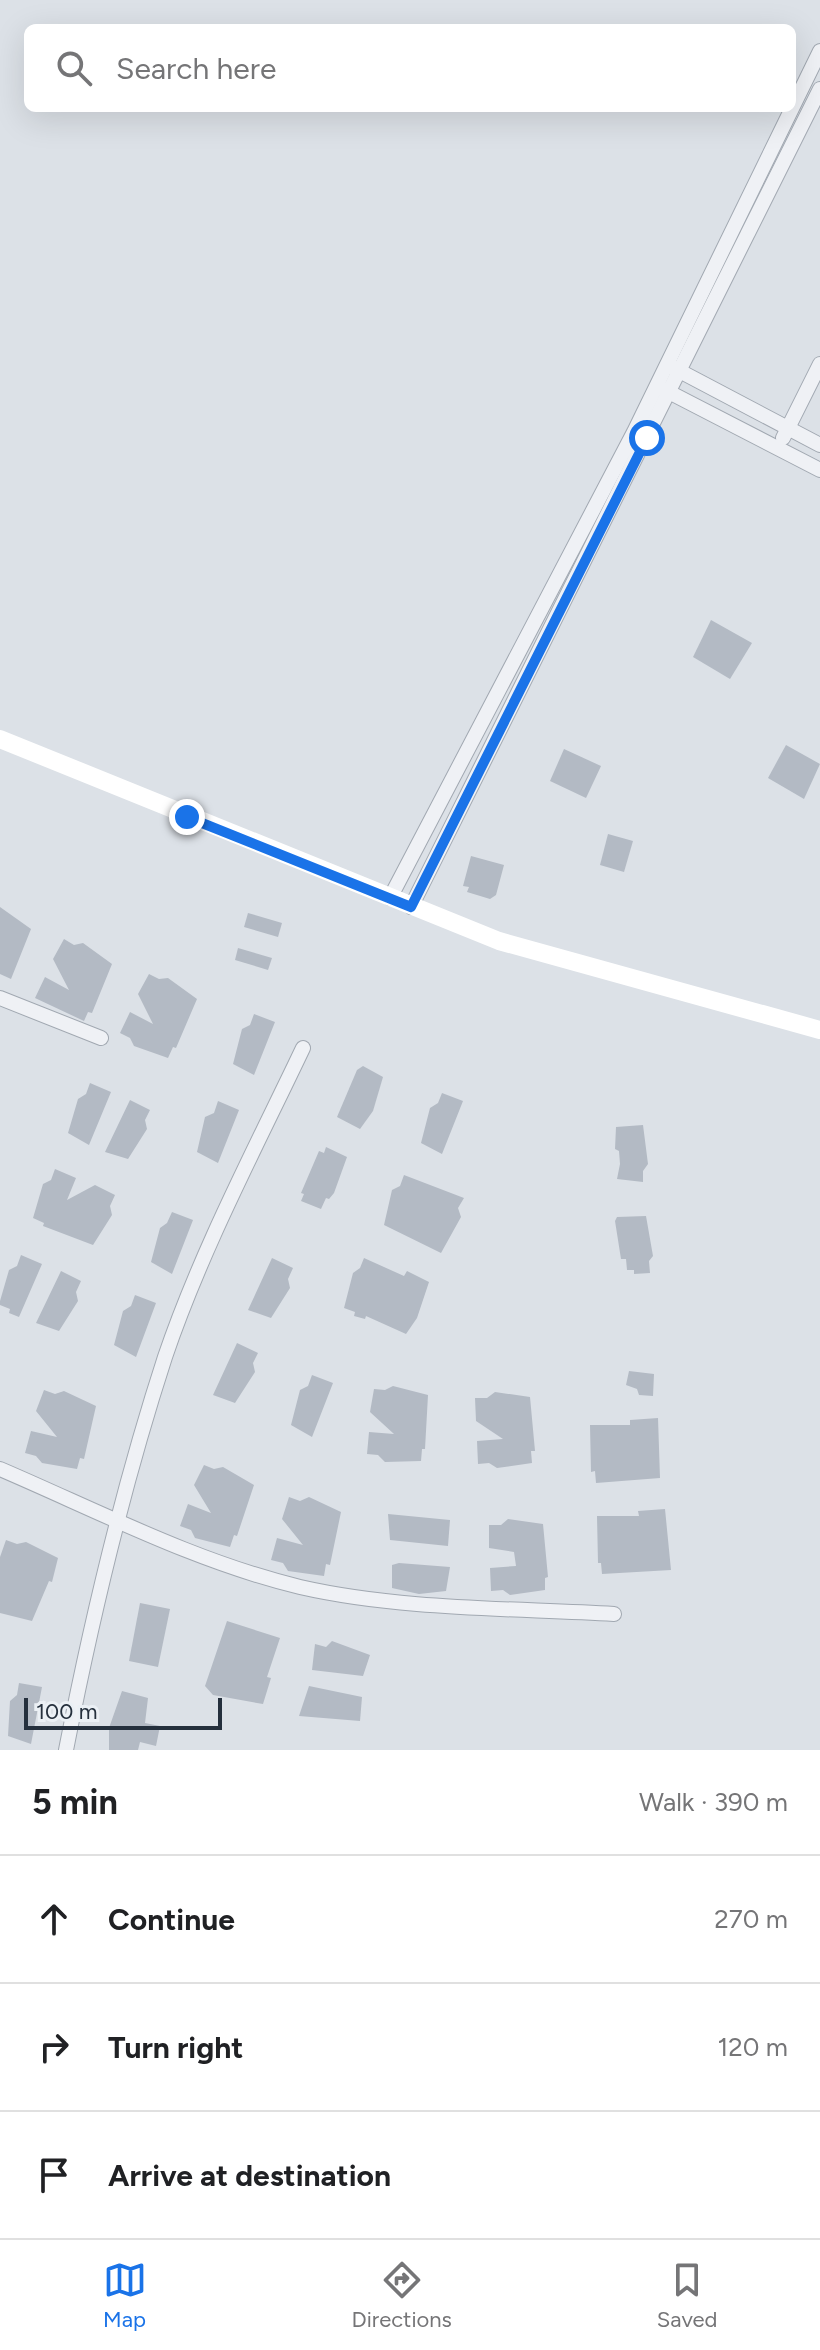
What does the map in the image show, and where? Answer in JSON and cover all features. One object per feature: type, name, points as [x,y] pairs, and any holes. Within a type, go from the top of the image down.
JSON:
[{"type":"street","points":[[796,102],[820,51]]},
{"type":"street","points":[[672,367],[820,89]]},
{"type":"street","points":[[411,907],[663,388],[792,112]]},
{"type":"street","points":[[777,449],[820,364]]},
{"type":"street","points":[[672,367],[820,445]]},
{"type":"street","points":[[663,388],[820,470]]},
{"type":"street","points":[[390,898],[663,388]]},
{"type":"street","points":[[0,739],[499,941],[820,1030]]},
{"type":"street","points":[[0,998],[101,1038]]},
{"type":"street","points":[[66,1750],[91,1622],[117,1520],[166,1355],[218,1229],[303,1048]]},
{"type":"street","points":[[0,1469],[230,1567],[302,1587],[402,1602],[614,1614]]},
{"type":"building","points":[[711,620],[752,643],[730,679],[693,657]]},
{"type":"building","points":[[786,745],[820,764],[804,799],[768,778]]},
{"type":"building","points":[[564,749],[601,766],[586,798],[550,781]]},
{"type":"building","points":[[608,834],[633,841],[624,872],[600,865]]},
{"type":"building","points":[[471,856],[504,865],[496,895],[490,899],[467,892],[469,887],[463,886]]},
{"type":"building","points":[[0,907],[31,929],[11,979],[0,974]]},
{"type":"building","points":[[248,913],[282,923],[278,937],[244,927]]},
{"type":"building","points":[[64,939],[74,945],[83,943],[112,964],[92,1013],[88,1012],[84,1021],[35,998],[45,977],[69,990],[53,959]]},
{"type":"building","points":[[238,948],[272,958],[268,970],[235,960]]},
{"type":"building","points":[[149,974],[159,979],[168,978],[197,999],[176,1048],[173,1047],[168,1058],[134,1046],[130,1038],[120,1033],[130,1012],[153,1024],[138,994]]},
{"type":"building","points":[[254,1014],[275,1022],[254,1075],[233,1064],[242,1029],[250,1025]]},
{"type":"building","points":[[363,1066],[383,1077],[373,1111],[360,1129],[337,1117],[357,1070]]},
{"type":"building","points":[[90,1083],[111,1092],[89,1145],[68,1133],[78,1099],[86,1094]]},
{"type":"building","points":[[442,1093],[463,1101],[442,1154],[421,1143],[430,1108],[438,1103]]},
{"type":"building","points":[[130,1100],[150,1110],[145,1120],[147,1129],[128,1159],[105,1152]]},
{"type":"building","points":[[218,1101],[239,1110],[218,1163],[197,1152],[205,1117],[214,1113]]},
{"type":"building","points":[[643,1125],[648,1164],[643,1171],[643,1182],[617,1179],[620,1164],[619,1151],[615,1149],[616,1127]]},
{"type":"building","points":[[326,1147],[347,1157],[334,1193],[329,1199],[326,1198],[321,1209],[301,1201],[304,1194],[301,1193],[319,1151],[324,1153]]},
{"type":"building","points":[[55,1169],[76,1178],[67,1200],[95,1185],[115,1195],[110,1206],[112,1215],[93,1245],[43,1226],[44,1223],[33,1218],[43,1184],[51,1180]]},
{"type":"building","points":[[404,1175],[464,1198],[458,1208],[461,1217],[441,1253],[384,1225],[392,1190],[400,1186]]},
{"type":"building","points":[[172,1212],[193,1220],[172,1274],[151,1262],[160,1228],[167,1223]]},
{"type":"building","points":[[646,1216],[653,1256],[649,1261],[650,1273],[634,1274],[634,1270],[627,1270],[626,1259],[621,1259],[615,1221],[617,1217]]},
{"type":"building","points":[[21,1255],[42,1264],[19,1317],[9,1313],[10,1309],[0,1305],[0,1301],[9,1270],[17,1266]]},
{"type":"building","points":[[272,1258],[293,1268],[288,1279],[290,1288],[271,1318],[248,1310]]},
{"type":"building","points":[[364,1258],[404,1276],[407,1271],[429,1282],[417,1318],[406,1334],[366,1316],[365,1319],[354,1316],[355,1312],[344,1308],[353,1273],[360,1268]]},
{"type":"building","points":[[61,1271],[81,1281],[76,1292],[78,1301],[59,1331],[36,1323]]},
{"type":"building","points":[[135,1295],[156,1303],[136,1357],[114,1345],[123,1311],[131,1306]]},
{"type":"building","points":[[237,1343],[258,1353],[253,1363],[255,1372],[235,1403],[213,1395]]},
{"type":"building","points":[[629,1371],[654,1374],[653,1396],[639,1395],[637,1389],[626,1385]]},
{"type":"building","points":[[312,1375],[333,1383],[312,1437],[291,1425],[300,1390],[308,1386]]},
{"type":"building","points":[[393,1386],[428,1395],[425,1449],[422,1449],[421,1461],[385,1462],[378,1455],[367,1454],[369,1432],[394,1434],[370,1412],[374,1389],[385,1390]]},
{"type":"building","points":[[44,1390],[55,1394],[64,1391],[96,1406],[84,1459],[80,1458],[77,1469],[42,1463],[36,1456],[25,1453],[31,1431],[57,1437],[36,1411]]},
{"type":"building","points":[[495,1392],[530,1397],[535,1451],[531,1451],[532,1463],[497,1468],[489,1463],[478,1464],[477,1441],[503,1439],[476,1421],[475,1398],[487,1398]]},
{"type":"building","points":[[658,1418],[660,1478],[596,1483],[595,1471],[591,1472],[590,1425],[630,1425],[630,1420]]},
{"type":"building","points":[[204,1465],[214,1469],[223,1467],[254,1485],[237,1536],[234,1535],[230,1547],[195,1538],[191,1530],[180,1526],[188,1504],[211,1513],[194,1485]]},
{"type":"building","points":[[289,1497],[300,1501],[309,1497],[341,1512],[330,1565],[326,1564],[324,1576],[288,1571],[283,1563],[271,1560],[277,1538],[303,1545],[282,1519]]},
{"type":"building","points":[[665,1509],[671,1570],[602,1574],[601,1563],[598,1563],[597,1516],[639,1516],[638,1511]]},
{"type":"building","points":[[388,1514],[450,1520],[448,1546],[390,1540]]},
{"type":"building","points":[[508,1519],[543,1524],[548,1577],[545,1578],[545,1590],[510,1595],[503,1590],[491,1591],[490,1568],[516,1566],[514,1552],[489,1548],[489,1525],[501,1525]]},
{"type":"building","points":[[6,1540],[17,1544],[26,1542],[58,1558],[52,1582],[49,1581],[32,1621],[0,1613],[0,1557]]},
{"type":"building","points":[[392,1565],[450,1567],[446,1591],[419,1594],[392,1588]]},
{"type":"building","points":[[140,1603],[170,1609],[158,1667],[129,1661]]},
{"type":"building","points":[[227,1621],[280,1638],[267,1677],[271,1678],[263,1704],[213,1695],[205,1686]]},
{"type":"building","points":[[332,1641],[370,1655],[363,1676],[312,1670],[315,1644],[326,1647]]},
{"type":"building","points":[[19,1683],[42,1687],[31,1744],[8,1736],[10,1701],[17,1695]]},
{"type":"building","points":[[309,1686],[362,1697],[360,1721],[299,1716]]},
{"type":"building","points":[[122,1691],[148,1698],[145,1723],[160,1726],[156,1746],[140,1742],[138,1750],[109,1750],[109,1728]]},
{"type":"route","points":[[187,817],[411,907],[647,438]]}]
